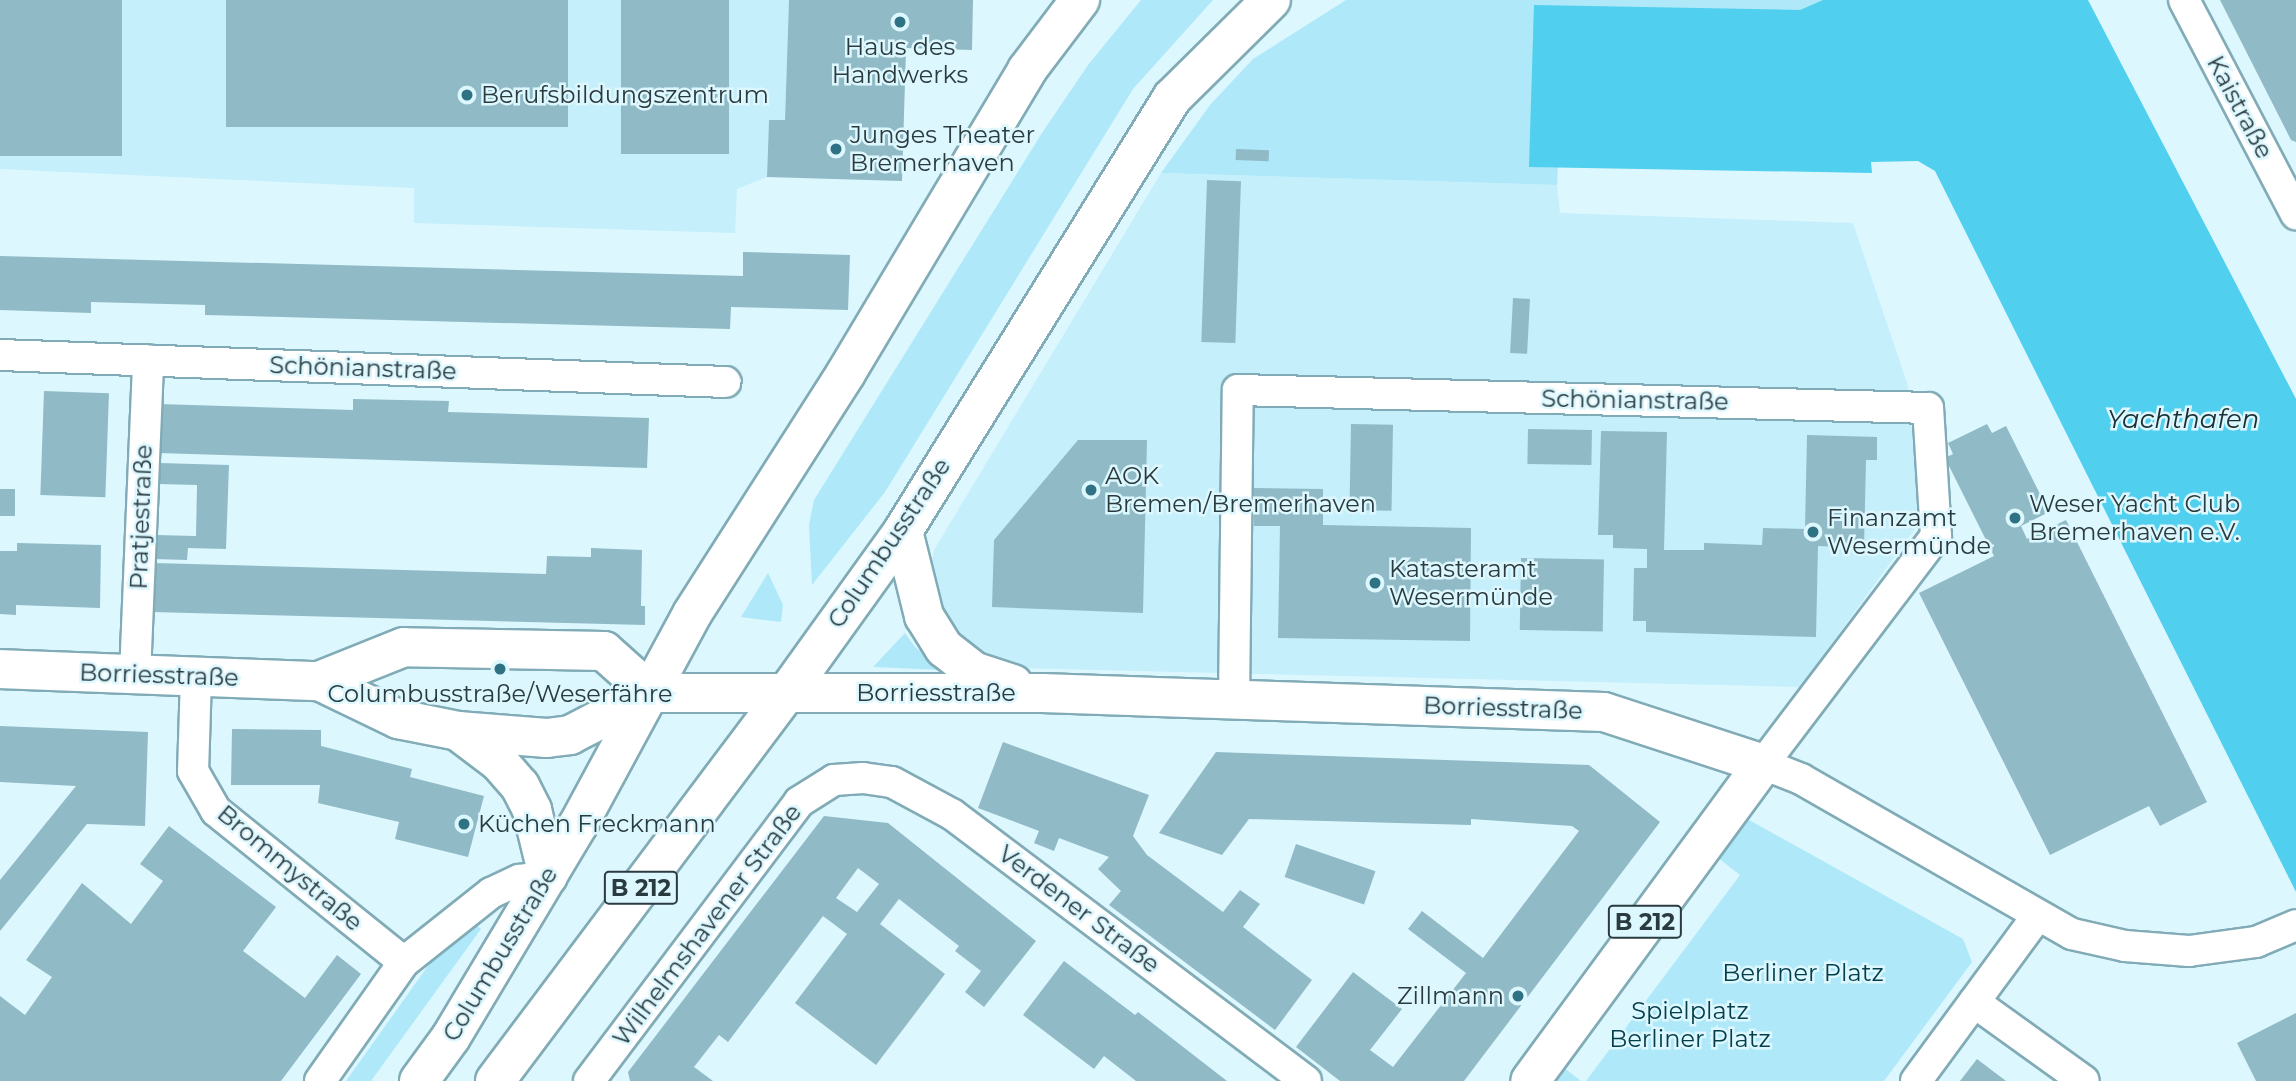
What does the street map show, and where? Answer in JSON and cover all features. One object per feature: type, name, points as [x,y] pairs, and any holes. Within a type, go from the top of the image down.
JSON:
[{"type":"main road","name":"Columbusstraße","points":[[419,1081],[548,876],[651,693],[692,614],[846,373],[1027,70],[1080,0]]},
{"type":"main road","name":"Columbusstraße","points":[[495,1081],[786,694],[903,531],[1172,98],[1271,0]]},
{"type":"main road","points":[[903,531],[924,616],[944,648],[973,671],[1042,693]]},
{"type":"main road","name":"Borriesstraße","points":[[0,669],[319,681],[404,647],[604,652],[651,693]]},
{"type":"main road","name":"Borriesstraße","points":[[319,681],[398,719],[458,731],[547,738],[570,735],[651,693],[1042,693],[1604,712],[1763,764]]},
{"type":"main road","name":"Borriesstraße","points":[[458,731],[499,762],[520,786],[532,810],[548,876]]},
{"type":"main road","name":"B 212","points":[[1530,1081],[1763,764]]},
{"type":"street","name":"Kaistraße","points":[[2184,0],[2292,195]]},
{"type":"street","name":"Schönianstraße","points":[[0,355],[725,382]]},
{"type":"street","name":"Pratjestraße","points":[[135,675],[148,360]]},
{"type":"street","name":"Schönianstraße","points":[[1234,699],[1238,390],[1928,408],[1936,536],[1763,764]]},
{"type":"street","name":"Brommystraße","points":[[196,677],[193,771],[216,811],[404,962]]},
{"type":"street","name":"Borriesstraße","points":[[1763,764],[1801,779],[2072,934],[2158,950],[2189,951],[2256,942],[2296,925]]},
{"type":"street","name":"Wilhelmshavener Straße","points":[[589,1081],[799,802],[834,780]]},
{"type":"street","name":"Verdener Straße","points":[[834,780],[892,782],[953,815],[1306,1081]]},
{"type":"street","points":[[320,1081],[404,962],[491,893],[519,880],[548,876]]},
{"type":"street","points":[[1916,1081],[2037,916]]},
{"type":"street","points":[[1974,1002],[2084,1081]]},
{"type":"shaded area","name":"Berufsbildungszentrum","points":[[0,0],[789,0],[785,120],[769,120],[767,177],[737,189],[735,233],[414,223],[414,188],[0,169]]},
{"type":"shaded area","points":[[1161,173],[1557,185],[1560,213],[1853,223],[1908,386],[1920,522],[1800,687],[1016,668],[960,651],[927,587],[934,550]]},
{"type":"green space","points":[[1141,0],[1213,0],[1133,89],[885,492],[812,585],[809,525],[814,500],[1042,133],[1088,65]]},
{"type":"green space","points":[[1346,0],[1823,0],[1530,167],[1558,167],[1557,185],[1161,173],[1210,105],[1253,59]]},
{"type":"green space","points":[[768,573],[783,605],[781,622],[741,617]]},
{"type":"green space","points":[[905,633],[915,647],[943,670],[873,667]]},
{"type":"green space","name":"Berliner Platz","points":[[1742,816],[1963,939],[1972,962],[1884,1081],[1586,1081],[1740,875],[1713,854]]},
{"type":"green space","points":[[477,926],[481,929],[371,1081],[346,1081],[430,963]]},
{"type":"green space","name":"Spielplatz Berliner Platz","points":[[1558,1063],[1581,1081],[1544,1081]]},
{"type":"water","name":"Yachthafen","points":[[1823,0],[2088,0],[2296,399],[2296,892],[1935,171],[1918,161],[1871,162],[1872,173],[1529,167],[1534,5],[1800,10]]},
{"type":"building","points":[[0,0],[122,0],[122,156],[0,156]]},
{"type":"building","points":[[226,0],[568,0],[568,127],[226,127]]},
{"type":"building","points":[[621,0],[729,0],[729,154],[621,154]]},
{"type":"building","points":[[789,0],[973,0],[972,50],[906,48],[902,181],[767,177],[769,120],[785,120]]},
{"type":"building","points":[[2220,0],[2296,0],[2296,142],[2291,140]]},
{"type":"building","points":[[1236,149],[1269,150],[1269,161],[1236,160]]},
{"type":"building","points":[[1207,180],[1241,181],[1235,343],[1201,342]]},
{"type":"building","points":[[743,252],[850,255],[848,310],[731,307],[730,329],[205,315],[205,305],[91,302],[91,313],[0,310],[0,256],[743,276]]},
{"type":"building","points":[[1513,298],[1530,299],[1527,354],[1510,353]]},
{"type":"building","points":[[44,391],[109,393],[105,497],[40,495]]},
{"type":"building","points":[[353,399],[449,401],[448,412],[649,418],[647,468],[158,453],[159,404],[353,410]]},
{"type":"building","points":[[1351,424],[1393,425],[1391,511],[1349,510]]},
{"type":"building","points":[[1987,424],[1992,433],[2006,426],[2049,512],[2021,526],[2027,539],[2066,520],[2207,802],[2160,826],[2149,806],[2050,855],[1919,593],[1994,556],[1945,458],[1953,454],[1948,443]]},
{"type":"building","points":[[1528,429],[1592,430],[1591,465],[1527,464]]},
{"type":"building","name":"Finanzamt Wesermünde","points":[[1601,431],[1667,432],[1664,550],[1704,550],[1704,543],[1762,545],[1763,528],[1805,529],[1807,435],[1877,437],[1877,460],[1866,460],[1864,548],[1818,546],[1816,637],[1646,632],[1646,621],[1633,621],[1634,568],[1647,568],[1647,549],[1613,548],[1613,535],[1598,535]]},
{"type":"building","name":"AOK Bremen/Bremerhaven","points":[[1078,440],[1147,440],[1143,613],[992,607],[994,540]]},
{"type":"building","points":[[159,463],[229,465],[226,549],[188,548],[187,560],[154,559],[155,535],[196,536],[197,485],[158,484]]},
{"type":"building","name":"Katasteramt Wesermünde","points":[[1254,488],[1323,489],[1323,525],[1471,528],[1470,641],[1278,638],[1280,526],[1254,526]]},
{"type":"building","points":[[0,489],[15,489],[15,516],[0,516]]},
{"type":"building","points":[[17,543],[101,545],[100,608],[16,605],[16,615],[0,614],[0,551],[17,551]]},
{"type":"building","points":[[591,548],[642,550],[641,606],[645,606],[645,625],[152,612],[154,563],[546,574],[547,556],[591,557]]},
{"type":"building","points":[[1521,558],[1604,559],[1603,631],[1520,630]]},
{"type":"building","points":[[0,726],[148,732],[145,826],[87,824],[0,931],[0,880],[76,786],[0,782]]},
{"type":"building","points":[[232,729],[321,730],[321,746],[412,769],[410,777],[484,796],[468,857],[395,839],[399,822],[318,803],[320,785],[231,785]]},
{"type":"building","points":[[1003,742],[1149,795],[1133,836],[1147,855],[1223,912],[1240,890],[1260,904],[1243,927],[1312,980],[1275,1030],[1109,905],[1121,891],[1098,869],[1109,857],[1059,838],[1054,851],[1034,843],[1039,831],[978,808]]},
{"type":"building","points":[[1216,752],[1589,765],[1660,822],[1464,1081],[1340,1081],[1296,1047],[1353,972],[1402,1009],[1370,1050],[1393,1067],[1466,973],[1408,929],[1422,911],[1483,958],[1579,831],[1572,826],[1471,819],[1471,825],[1249,819],[1222,855],[1159,833]]},
{"type":"building","points":[[824,816],[888,823],[1036,941],[984,1007],[965,992],[981,971],[955,951],[959,946],[899,899],[880,924],[945,974],[876,1065],[795,1003],[847,934],[823,916],[728,1042],[719,1035],[694,1067],[713,1081],[630,1081],[628,1072]],"holes":[[[858,868],[879,884],[857,912],[836,898]]]},
{"type":"building","points":[[169,826],[276,907],[243,951],[305,998],[337,955],[361,974],[281,1081],[0,1081],[0,996],[25,1015],[52,977],[26,960],[82,883],[131,924],[163,881],[140,864]]},
{"type":"building","points":[[1296,844],[1375,871],[1364,904],[1285,877]]},
{"type":"building","points":[[1064,961],[1135,1015],[1138,1012],[1227,1081],[1136,1081],[1104,1056],[1094,1069],[1023,1015]]},
{"type":"building","points":[[2296,1013],[2296,1081],[2256,1081],[2237,1043]]},
{"type":"building","points":[[1977,1059],[2006,1081],[1960,1081]]},
{"type":"place","name":"Haus des Handwerks","points":[[900,22]]},
{"type":"place","name":"Berufsbildungszentrum","points":[[467,95]]},
{"type":"place","name":"Junges Theater Bremerhaven","points":[[836,149]]},
{"type":"place","name":"AOK Bremen/Bremerhaven","points":[[1091,490]]},
{"type":"place","name":"Weser Yacht Club Bremerhaven e.V.","points":[[2015,518]]},
{"type":"place","name":"Finanzamt Wesermünde","points":[[1813,532]]},
{"type":"place","name":"Katasteramt Wesermünde","points":[[1375,583]]},
{"type":"place","name":"Columbusstraße/Weserfähre","points":[[500,669]]},
{"type":"place","name":"Küchen Freckmann","points":[[464,824]]},
{"type":"place","name":"Zillmann","points":[[1518,996]]}]
